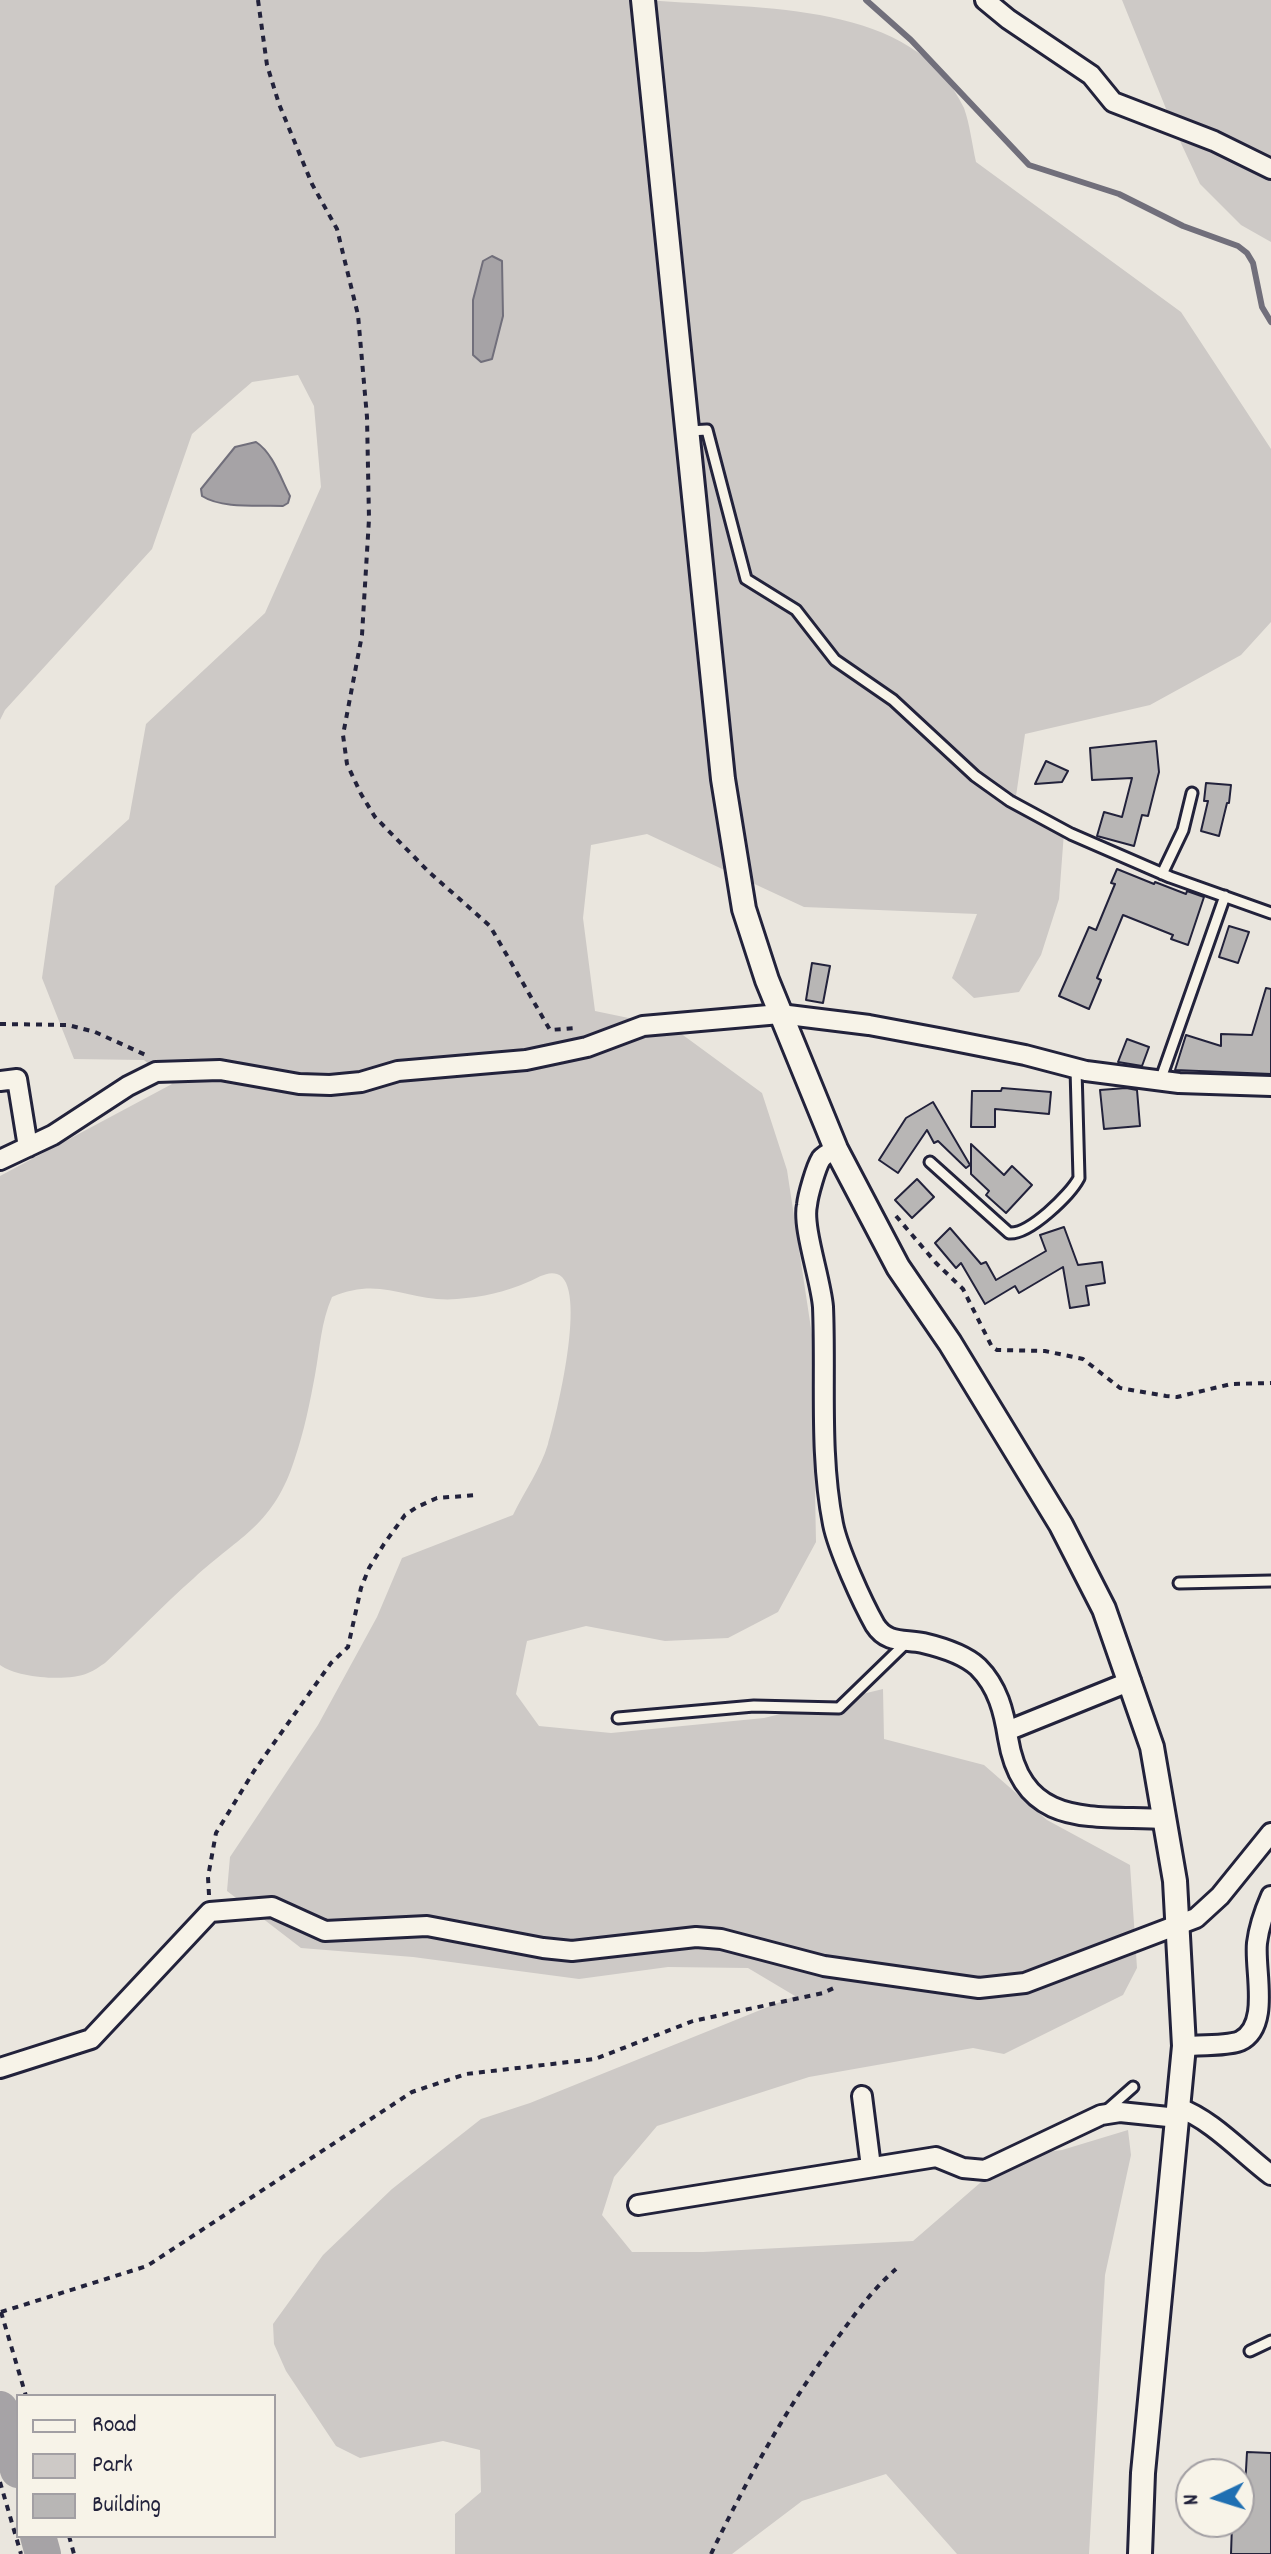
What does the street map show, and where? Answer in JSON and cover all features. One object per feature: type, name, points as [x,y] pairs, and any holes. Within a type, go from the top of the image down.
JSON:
[{"type":"street","points":[[643,0],[723,779],[744,909],[780,1014],[836,1149],[898,1267],[950,1343],[1061,1525],[1104,1609],[1152,1747],[1175,1881],[1184,2046],[1145,2445],[1140,2554]]},
{"type":"street","points":[[985,0],[1091,75],[1113,102],[1214,141],[1271,169]]},
{"type":"street","points":[[0,1160],[53,1135],[128,1086],[156,1072],[220,1070],[299,1084],[330,1085],[361,1082],[398,1071],[526,1060],[587,1047],[643,1026],[780,1014],[869,1025],[1076,1068],[1160,1081],[1271,1086]]},
{"type":"street","points":[[0,1081],[17,1079],[28,1147]]},
{"type":"street","points":[[836,1149],[822,1158],[806,1208],[822,1303],[827,1467],[833,1526],[861,1596],[877,1628],[894,1641],[922,1643],[976,1665],[993,1686],[1004,1712],[1016,1772],[1030,1792],[1045,1805],[1069,1814],[1165,1819]]},
{"type":"street","points":[[1007,1731],[1131,1681]]},
{"type":"street","points":[[0,2068],[91,2039],[210,1912],[272,1907],[325,1931],[427,1926],[572,1951],[668,1939],[721,1939],[794,1960],[979,1988],[1025,1983],[1196,1918],[1220,1896],[1271,1833]]},
{"type":"street","points":[[1184,2046],[1239,2041],[1253,2030],[1261,2001],[1256,1947],[1262,1916],[1271,1896]]},
{"type":"street","points":[[862,2096],[871,2167]]},
{"type":"street","points":[[638,2205],[936,2157],[963,2168],[985,2170],[1101,2115],[1120,2112],[1199,2115],[1271,2175]]},
{"type":"lane","points":[[686,431],[707,430],[746,579],[796,610],[835,660],[893,700],[997,793],[1071,834],[1162,874],[1271,913]]},
{"type":"lane","points":[[1162,874],[1183,830],[1192,793]]},
{"type":"lane","points":[[1160,1081],[1225,896]]},
{"type":"lane","points":[[930,1162],[1009,1233],[1026,1231],[1074,1188],[1079,1178],[1076,1068]]},
{"type":"lane","points":[[1179,1583],[1271,1581]]},
{"type":"lane","points":[[618,1718],[754,1706],[839,1708],[907,1642]]},
{"type":"lane","points":[[1101,2115],[1133,2087]]},
{"type":"lane","points":[[1250,2351],[1271,2341]]},
{"type":"path","points":[[258,0],[267,65],[279,104],[312,184],[337,229],[358,315],[367,417],[369,519],[362,635],[343,735],[347,764],[375,817],[429,872],[490,926],[550,1030],[577,1028]]},
{"type":"path","points":[[0,1024],[68,1025],[95,1032],[153,1057]]},
{"type":"path","points":[[895,1215],[963,1289],[992,1347],[997,1350],[1045,1351],[1083,1359],[1120,1388],[1166,1396],[1177,1397],[1231,1384],[1271,1383]]},
{"type":"path","points":[[210,1912],[208,1877],[216,1833],[254,1771],[331,1663],[348,1647],[361,1588],[384,1544],[405,1515],[417,1507],[437,1498],[477,1495]]},
{"type":"path","points":[[25,2394],[0,2311],[147,2266],[412,2092],[466,2074],[595,2059],[693,2021],[823,1993],[870,1973]]},
{"type":"path","points":[[711,2554],[742,2489],[805,2382],[874,2289],[896,2269]]},
{"type":"path","points":[[0,2482],[16,2537]]},
{"type":"green space","points":[[0,0],[649,0],[786,10],[831,17],[873,29],[910,47],[941,73],[964,108],[976,162],[1181,312],[1271,449],[1271,622],[1241,655],[1150,705],[1025,734],[1015,803],[1064,832],[1059,899],[1041,955],[1019,992],[974,998],[952,978],[977,914],[804,907],[647,834],[591,845],[583,918],[595,1011],[672,1027],[762,1093],[787,1170],[812,1335],[816,1542],[778,1612],[728,1638],[665,1641],[586,1626],[527,1641],[516,1694],[539,1726],[611,1733],[764,1718],[883,1689],[884,1739],[984,1765],[1047,1820],[1130,1865],[1137,1968],[1123,1995],[1004,2054],[973,2048],[809,2077],[657,2126],[614,2177],[602,2215],[632,2252],[703,2252],[913,2241],[1010,2157],[1062,2150],[1128,2130],[1131,2155],[1105,2275],[1089,2554],[957,2554],[886,2474],[802,2501],[732,2554],[455,2554],[455,2514],[481,2492],[480,2450],[443,2441],[360,2458],[336,2446],[286,2371],[274,2344],[273,2324],[323,2255],[392,2189],[481,2119],[530,2103],[795,1996],[748,1968],[668,1967],[579,1979],[413,1957],[301,1948],[227,1891],[230,1857],[318,1725],[377,1617],[402,1558],[513,1515],[532,1480],[548,1444],[568,1353],[570,1301],[566,1283],[557,1274],[546,1274],[520,1286],[466,1298],[440,1299],[381,1289],[350,1291],[332,1297],[323,1326],[298,1448],[287,1481],[266,1514],[105,1663],[92,1671],[79,1676],[43,1677],[18,1673],[0,1665],[0,1176],[172,1084],[144,1060],[74,1059],[42,978],[55,886],[129,819],[146,724],[265,613],[321,487],[314,406],[298,375],[252,382],[192,434],[152,549],[5,710],[0,720]]},
{"type":"green space","points":[[1122,0],[1271,0],[1271,242],[1241,225],[1200,184]]},
{"type":"shaded area","points":[[492,256],[502,261],[503,316],[492,359],[481,362],[473,355],[473,300],[483,261]]},
{"type":"shaded area","points":[[256,442],[276,467],[290,496],[288,503],[283,506],[230,505],[202,496],[201,489],[235,447]]},
{"type":"building","points":[[1156,741],[1159,772],[1148,816],[1142,815],[1134,846],[1097,836],[1104,812],[1122,817],[1132,778],[1092,780],[1090,748]]},
{"type":"building","points":[[1046,761],[1068,771],[1062,782],[1035,784]]},
{"type":"building","points":[[1206,783],[1231,785],[1219,836],[1201,831],[1208,801],[1204,801]]},
{"type":"building","points":[[1117,869],[1154,884],[1204,897],[1188,945],[1171,939],[1173,935],[1123,915],[1097,978],[1101,980],[1089,1009],[1059,996],[1089,927],[1096,930],[1115,884],[1111,883]]},
{"type":"building","points":[[1229,926],[1249,932],[1238,963],[1219,957]]},
{"type":"building","points":[[812,963],[830,966],[823,1003],[806,1000]]},
{"type":"building","points":[[1266,988],[1271,989],[1271,1074],[1175,1070],[1186,1035],[1221,1046],[1221,1034],[1252,1035]]},
{"type":"building","points":[[1127,1039],[1149,1047],[1142,1066],[1118,1062]]},
{"type":"building","points":[[1002,1088],[1051,1092],[1049,1114],[995,1109],[995,1127],[971,1127],[972,1091],[1001,1091]]},
{"type":"building","points":[[1100,1090],[1137,1090],[1140,1126],[1104,1129]]},
{"type":"building","points":[[933,1102],[970,1165],[966,1168],[938,1141],[934,1143],[927,1130],[898,1173],[879,1160],[906,1118]]},
{"type":"building","points":[[971,1144],[1004,1175],[1012,1166],[1032,1185],[1006,1213],[986,1195],[989,1191],[971,1174]]},
{"type":"building","points":[[917,1179],[934,1197],[912,1218],[895,1200]]},
{"type":"building","points":[[1064,1227],[1078,1265],[1102,1262],[1105,1283],[1086,1286],[1089,1305],[1070,1308],[1063,1267],[1019,1293],[1015,1286],[985,1304],[961,1263],[956,1268],[935,1243],[950,1228],[981,1264],[986,1262],[996,1280],[1046,1251],[1040,1235]]},
{"type":"building","points":[[1247,2452],[1271,2453],[1271,2554],[1231,2554],[1232,2538],[1255,2538],[1255,2458],[1247,2458]]},
{"type":"waterway","points":[[866,0],[911,40],[1029,165],[1119,194],[1183,226],[1238,246],[1247,253],[1253,263],[1262,307],[1271,322]]},
{"type":"waterway","points":[[0,2409],[16,2463]]},
{"type":"waterway","points":[[39,2538],[43,2554]]}]
